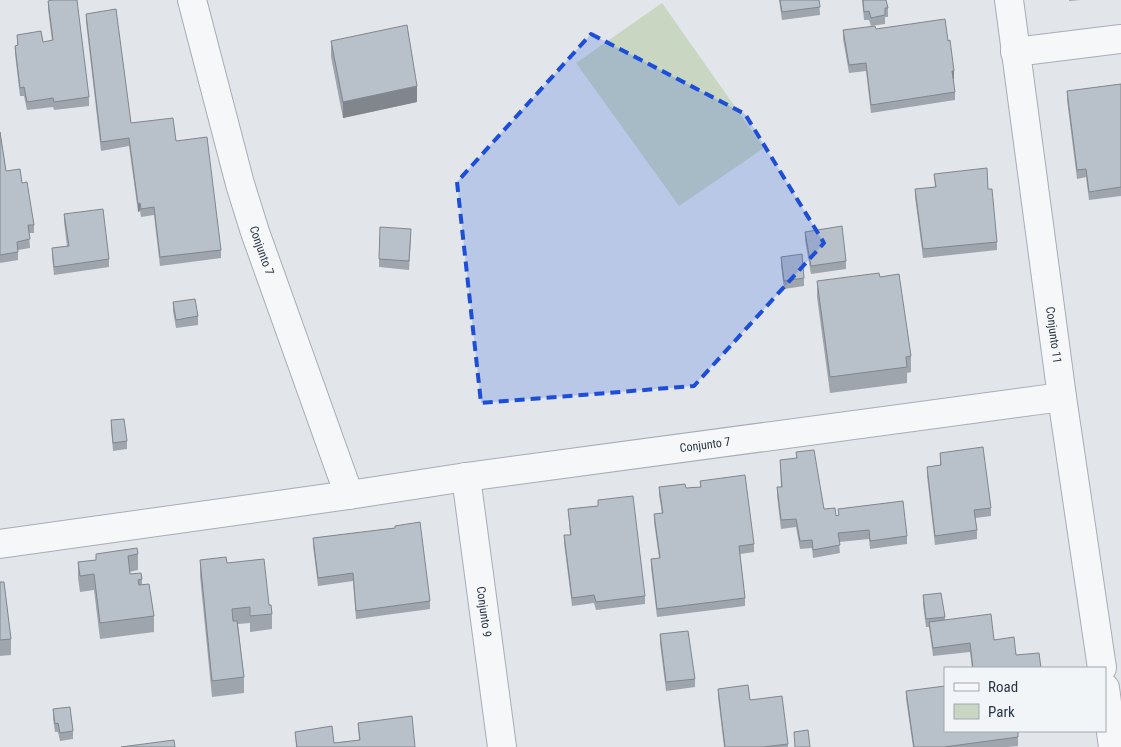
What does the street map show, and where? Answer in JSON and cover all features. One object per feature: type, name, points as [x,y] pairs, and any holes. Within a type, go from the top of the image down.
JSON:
[{"type":"street","name":"Conjunto 7","points":[[192,0],[240,184],[255,232],[349,495]]},
{"type":"street","name":"Conjunto 11","points":[[1009,0],[1062,397],[1102,667]]},
{"type":"street","points":[[1015,52],[1121,38]]},
{"type":"street","name":"Conjunto 7","points":[[0,544],[466,477],[1062,397]]},
{"type":"street","name":"Conjunto 9","points":[[466,477],[502,747]]},
{"type":"street","points":[[1106,695],[1114,747]]},
{"type":"highlighted area","points":[[591,34],[745,114],[824,243],[694,386],[481,403],[457,182]]},
{"type":"green space","points":[[662,3],[764,148],[679,206],[576,63]]},
{"type":"building","points":[[77,0],[89,97],[54,102],[53,98],[27,102],[24,87],[20,88],[15,46],[18,45],[17,35],[41,31],[43,42],[53,40],[48,1]]},
{"type":"building","points":[[780,0],[819,0],[820,7],[782,12]]},
{"type":"building","points":[[863,0],[886,0],[888,8],[885,8],[885,15],[871,18],[869,11],[864,12]]},
{"type":"building","points":[[116,9],[131,123],[173,118],[176,141],[207,137],[221,250],[160,257],[154,207],[141,209],[140,203],[138,204],[129,138],[101,142],[86,14]]},
{"type":"building","points":[[945,19],[948,41],[950,40],[955,92],[871,105],[866,63],[849,65],[843,30],[875,26],[876,29]]},
{"type":"building","points":[[407,25],[417,86],[343,102],[331,41]]},
{"type":"building","points":[[1121,84],[1121,187],[1089,192],[1086,169],[1077,170],[1067,91]]},
{"type":"building","points":[[0,132],[6,171],[20,169],[22,183],[27,182],[34,225],[28,225],[30,239],[17,242],[18,252],[0,255]]},
{"type":"building","points":[[987,168],[988,189],[992,189],[997,242],[923,249],[915,189],[936,187],[934,174]]},
{"type":"building","points":[[103,209],[109,259],[54,267],[52,248],[69,246],[64,214]]},
{"type":"building","points":[[842,226],[846,261],[811,266],[805,232]]},
{"type":"building","points":[[380,227],[411,229],[409,261],[379,259]]},
{"type":"building","points":[[802,254],[804,278],[784,281],[781,257]]},
{"type":"building","points":[[879,273],[880,277],[899,274],[911,356],[906,357],[907,367],[830,377],[817,281]]},
{"type":"building","points":[[195,299],[198,316],[176,320],[173,302]]},
{"type":"building","points":[[124,419],[127,441],[113,443],[111,420]]},
{"type":"building","points":[[983,447],[991,508],[974,510],[977,530],[935,536],[927,467],[941,465],[940,453]]},
{"type":"building","points":[[814,450],[824,509],[835,508],[836,516],[839,515],[838,509],[903,501],[907,536],[870,541],[869,530],[838,533],[840,545],[813,550],[812,540],[800,541],[796,519],[781,520],[777,487],[782,487],[780,460],[797,458],[796,452]]},
{"type":"building","points":[[745,475],[754,544],[739,546],[745,598],[657,609],[651,559],[660,558],[654,514],[663,513],[659,487],[685,484],[686,488],[701,487],[700,481]]},
{"type":"building","points":[[633,496],[645,596],[596,602],[594,595],[572,598],[564,535],[571,535],[568,509],[598,506],[598,500]]},
{"type":"building","points":[[420,522],[430,601],[356,611],[353,573],[318,578],[313,538],[395,528],[395,526]]},
{"type":"building","points":[[137,548],[138,554],[128,556],[130,574],[141,573],[142,579],[138,580],[139,585],[149,584],[154,616],[100,623],[94,574],[80,576],[78,562],[96,560],[96,554]]},
{"type":"building","points":[[226,557],[227,563],[264,559],[269,605],[271,605],[272,614],[250,616],[250,607],[232,609],[233,621],[237,621],[244,677],[212,681],[200,560]]},
{"type":"building","points":[[0,582],[4,582],[11,639],[0,640]]},
{"type":"building","points":[[941,593],[945,617],[926,619],[923,595]]},
{"type":"building","points":[[991,614],[994,640],[1014,637],[1016,655],[1039,653],[1041,667],[973,667],[970,643],[933,648],[929,622]]},
{"type":"building","points":[[688,631],[695,679],[666,682],[660,634]]},
{"type":"building","points":[[748,685],[750,700],[782,696],[788,744],[763,747],[725,747],[718,689]]},
{"type":"building","points":[[944,686],[944,732],[1018,732],[1018,737],[944,747],[914,747],[906,691]]},
{"type":"building","points":[[70,707],[73,731],[60,733],[58,723],[55,724],[53,709]]},
{"type":"building","points":[[412,716],[415,747],[297,747],[295,732],[332,726],[334,743],[360,740],[358,723]]},
{"type":"building","points":[[808,730],[810,747],[795,747],[794,732]]},
{"type":"building","points":[[174,740],[175,747],[121,747]]}]
